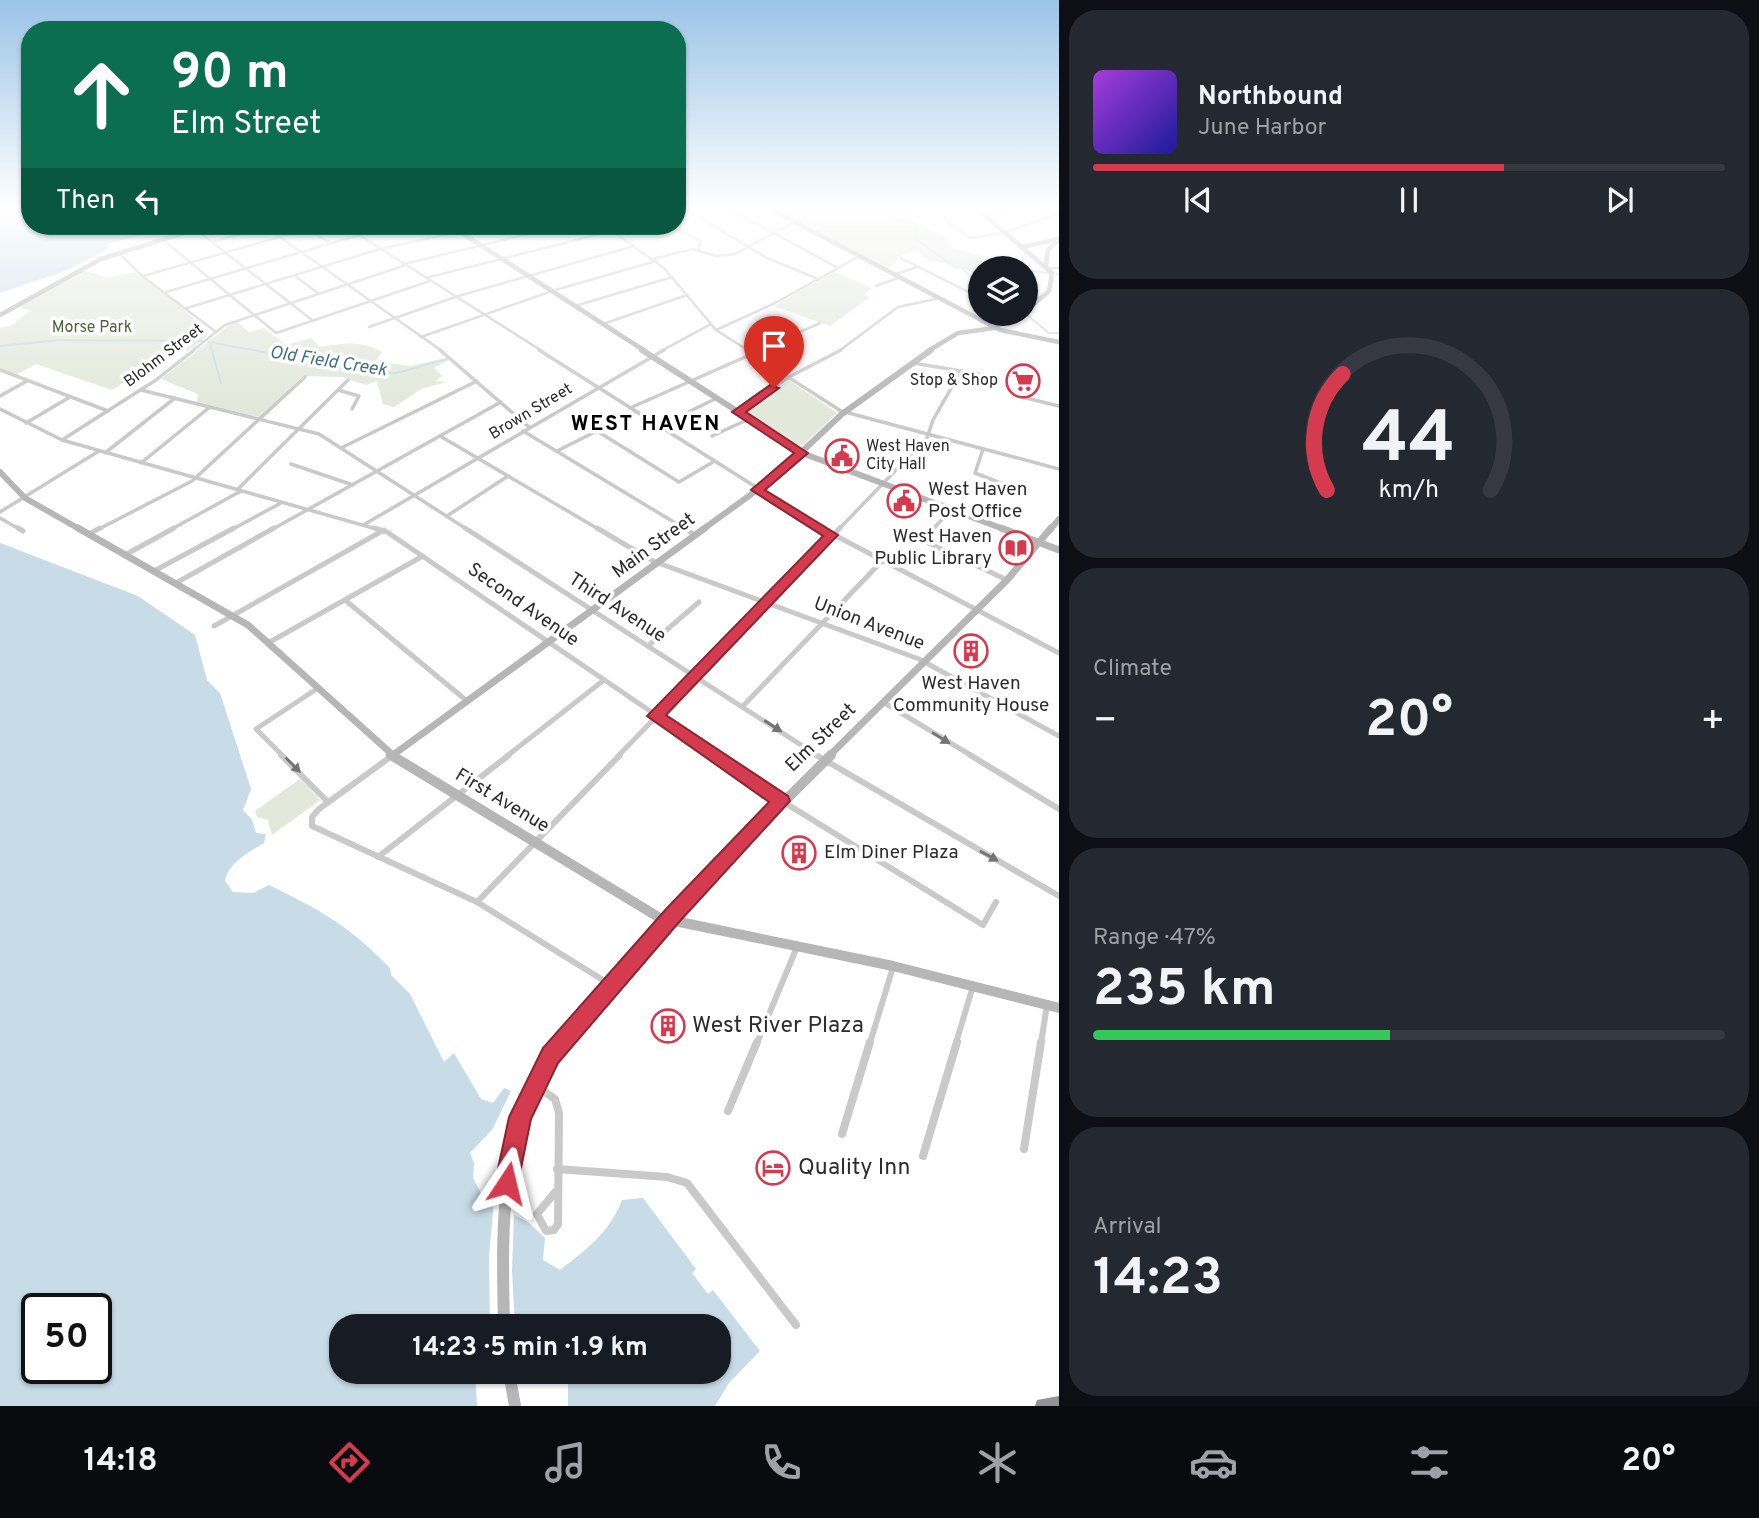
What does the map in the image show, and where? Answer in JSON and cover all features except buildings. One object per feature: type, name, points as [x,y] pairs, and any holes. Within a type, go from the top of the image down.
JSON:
[{"type":"highway","points":[[1043,1406],[1059,1404]]},
{"type":"main road","points":[[0,314],[71,275]]},
{"type":"main road","points":[[528,275],[802,453],[1059,550]]},
{"type":"main road","points":[[896,275],[996,327],[1059,342]]},
{"type":"main road","name":"Main Street","points":[[1038,299],[1051,288],[1054,278],[1052,275]]},
{"type":"main road","name":"Main Street","points":[[393,755],[757,490],[802,453],[844,412],[910,362],[961,331],[996,327]]},
{"type":"main road","name":"First Avenue","points":[[0,472],[25,498],[232,615],[268,643],[393,755],[668,920],[892,966],[1059,1008]]},
{"type":"main road","name":"Elm Street","points":[[503,1314],[501,1272],[506,1193],[517,1130],[534,1085],[560,1044],[668,920],[782,801],[1007,580],[1059,519]]},
{"type":"main road","points":[[511,1384],[514,1406]]},
{"type":"street","points":[[143,276],[148,275]]},
{"type":"street","points":[[205,275],[276,333],[444,275]]},
{"type":"street","points":[[166,292],[224,275]]},
{"type":"street","points":[[254,275],[312,320]]},
{"type":"street","points":[[187,309],[294,275],[319,294]]},
{"type":"street","points":[[333,275],[421,337],[529,427]]},
{"type":"street","name":"Blohm Street","points":[[62,440],[141,390],[228,324],[376,275]]},
{"type":"street","points":[[421,275],[757,490],[832,535],[1059,653]]},
{"type":"street","points":[[369,327],[528,275]]},
{"type":"street","points":[[421,337],[606,275]]},
{"type":"street","points":[[669,275],[716,330],[844,412],[1059,468]]},
{"type":"street","points":[[807,275],[818,279]]},
{"type":"street","points":[[716,330],[775,303],[826,275]]},
{"type":"street","points":[[933,275],[968,292]]},
{"type":"street","points":[[143,276],[216,332]]},
{"type":"street","points":[[575,306],[671,277]]},
{"type":"street","points":[[876,286],[901,277]]},
{"type":"street","points":[[603,324],[687,295]]},
{"type":"street","points":[[738,412],[789,377],[838,352],[898,307],[940,298]]},
{"type":"street","points":[[557,451],[691,381],[820,323]]},
{"type":"street","name":"Brown Street","points":[[365,524],[596,387],[711,324]]},
{"type":"street","points":[[910,362],[979,374]]},
{"type":"street","points":[[0,370],[108,411]]},
{"type":"street","points":[[477,902],[928,435],[961,371]]},
{"type":"street","points":[[89,534],[195,478],[305,377]]},
{"type":"street","points":[[125,555],[239,490],[348,380]]},
{"type":"street","points":[[0,396],[27,381]]},
{"type":"street","points":[[341,448],[477,381]]},
{"type":"street","name":"Third Avenue","points":[[141,390],[319,434],[824,760],[1059,896]]},
{"type":"street","points":[[338,390],[359,396],[352,409]]},
{"type":"street","points":[[26,423],[70,397]]},
{"type":"street","points":[[23,531],[0,515],[102,452],[175,398]]},
{"type":"street","points":[[659,427],[717,398]]},
{"type":"street","points":[[1026,398],[1059,405]]},
{"type":"street","points":[[176,583],[501,402]]},
{"type":"street","points":[[141,464],[210,407]]},
{"type":"street","name":"Second Avenue","points":[[0,409],[62,440],[384,530],[782,801],[983,925],[996,902]]},
{"type":"street","points":[[712,436],[749,419]]},
{"type":"street","points":[[523,431],[695,535]]},
{"type":"street","points":[[597,431],[679,482],[713,462]]},
{"type":"street","name":"Union Avenue","points":[[440,436],[657,563],[767,601],[925,662],[1059,736]]},
{"type":"street","points":[[983,449],[975,473],[1018,490]]},
{"type":"street","points":[[291,464],[354,485]]},
{"type":"street","points":[[447,516],[508,476]]},
{"type":"street","points":[[154,571],[282,502]]},
{"type":"street","points":[[925,540],[952,509]]},
{"type":"street","points":[[214,626],[384,530]]},
{"type":"street","points":[[899,530],[1007,580]]},
{"type":"street","points":[[268,643],[423,556]]},
{"type":"street","points":[[743,706],[882,561]]},
{"type":"street","points":[[345,600],[467,701]]},
{"type":"street","points":[[648,646],[699,602]]},
{"type":"street","points":[[604,680],[378,857],[477,902],[611,985]]},
{"type":"street","points":[[317,688],[256,729],[328,802]]},
{"type":"street","points":[[883,702],[1059,809]]},
{"type":"street","name":"Main Street","points":[[378,857],[316,829],[311,820],[328,802],[393,755]]},
{"type":"street","points":[[727,1111],[797,947]]},
{"type":"street","points":[[842,1135],[892,966]]},
{"type":"street","points":[[923,1156],[973,986]]},
{"type":"street","points":[[1024,1149],[1047,1005]]},
{"type":"street","points":[[534,1085],[552,1095],[558,1105],[558,1224],[554,1230],[545,1231],[538,1223],[537,1214],[557,1190]]},
{"type":"street","points":[[557,1169],[667,1177],[687,1183],[796,1325]]},
{"type":"green space","name":"Morse Park","points":[[75,275],[97,275],[107,278],[139,275],[175,301],[207,331],[207,336],[188,351],[168,344],[112,390],[36,364],[16,375],[0,369],[0,328],[11,326],[30,311],[17,306]]},
{"type":"green space","points":[[829,275],[840,275],[872,288],[864,295],[870,297],[830,326],[774,306]]},
{"type":"green space","points":[[237,322],[249,332],[264,328],[286,345],[311,338],[319,347],[366,345],[382,352],[376,361],[409,366],[446,358],[449,360],[434,368],[442,376],[436,381],[447,382],[421,389],[394,407],[383,404],[377,381],[366,385],[342,377],[303,376],[259,417],[197,402],[198,394],[161,379]]},
{"type":"green space","points":[[789,380],[837,413],[803,445],[795,445],[743,412]]},
{"type":"green space","points":[[300,779],[320,800],[272,835],[268,820],[257,817],[255,811]]},
{"type":"water","points":[[0,275],[54,275],[0,293]]},
{"type":"water","points":[[0,543],[138,596],[195,635],[207,680],[220,693],[251,789],[243,810],[252,820],[256,833],[266,834],[264,843],[235,863],[225,881],[233,892],[253,893],[269,885],[320,911],[347,930],[390,968],[391,975],[410,994],[444,1062],[454,1053],[481,1099],[493,1103],[504,1088],[511,1091],[492,1130],[470,1153],[474,1163],[473,1178],[483,1197],[529,1223],[545,1238],[543,1260],[560,1270],[604,1231],[622,1200],[643,1198],[696,1269],[692,1273],[708,1294],[713,1290],[760,1351],[731,1381],[731,1314],[329,1314],[329,1384],[476,1384],[477,1406],[0,1406]]},
{"type":"water","points":[[568,1384],[728,1384],[715,1406],[568,1406]]},
{"type":"pier","points":[[494,1200],[514,1212],[512,1271],[514,1314],[490,1314],[489,1257]]},
{"type":"waterway","points":[[1038,324],[1049,333],[1059,333]]},
{"type":"waterway","name":"Old Field Creek","points":[[0,346],[61,340],[202,341]]},
{"type":"waterway","name":"Old Field Creek","points":[[208,342],[383,373],[397,373],[447,359]]},
{"type":"waterway","points":[[210,344],[221,383]]},
{"type":"place","name":"Stop & Shop","points":[[1023,381]]},
{"type":"place","name":"West Haven City Hall","points":[[842,456]]},
{"type":"place","name":"West Haven Post Office","points":[[904,501]]},
{"type":"place","name":"West Haven Public Library","points":[[1016,548]]},
{"type":"place","name":"West Haven Community House","points":[[971,651]]},
{"type":"place","name":"Elm Diner Plaza","points":[[799,853]]},
{"type":"place","name":"West River Plaza","points":[[668,1026]]},
{"type":"place","name":"Quality Inn","points":[[773,1168]]},
{"type":"district","name":"WEST HAVEN","points":[[646,424]]},
{"type":"route","points":[[507,1183],[510,1158],[525,1104],[551,1056],[580,1019],[709,875],[782,801],[655,716],[832,535],[757,490],[802,453],[738,412],[774,388]]}]
